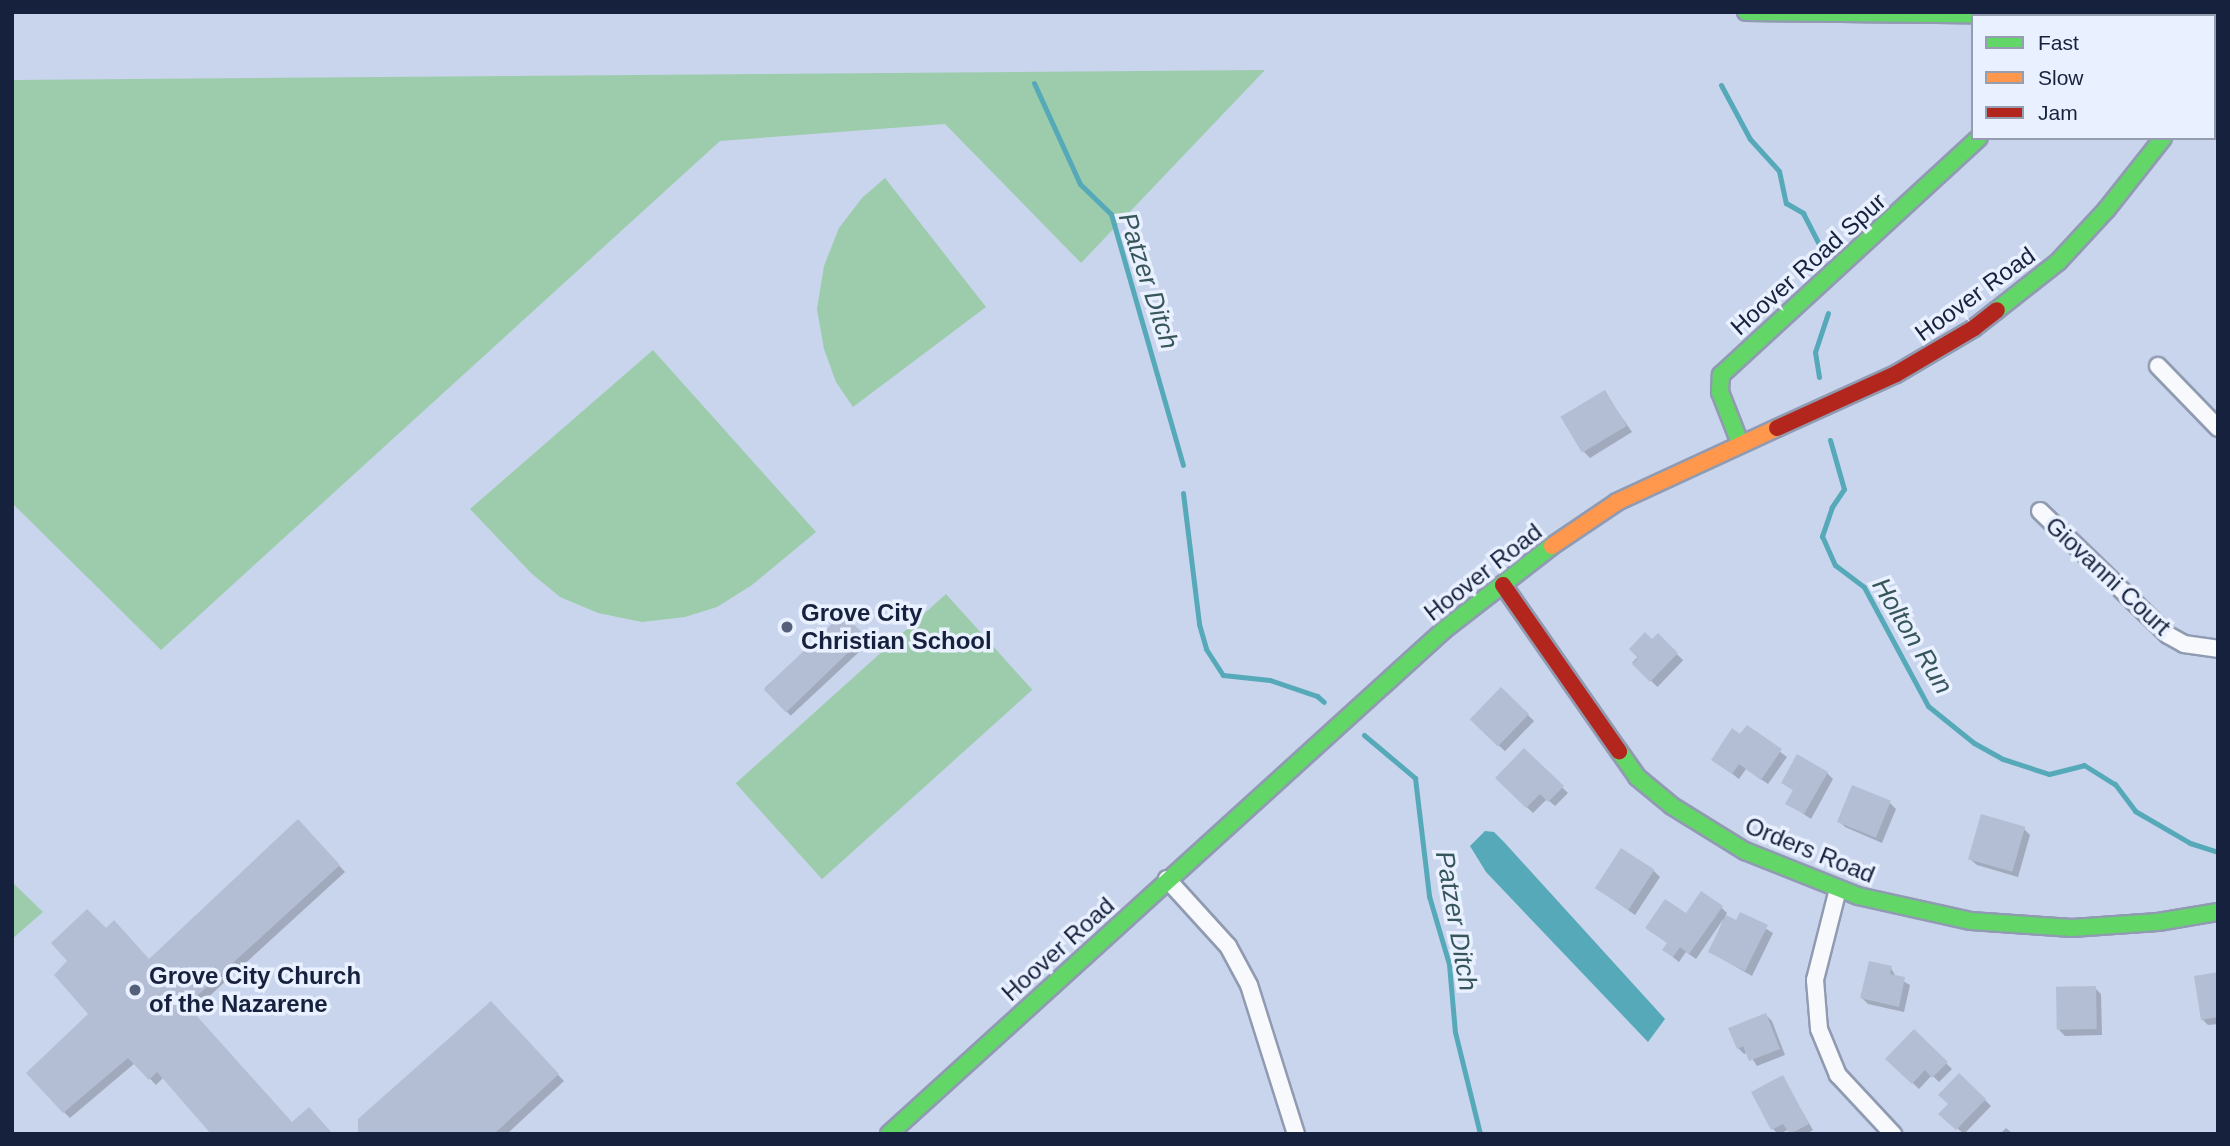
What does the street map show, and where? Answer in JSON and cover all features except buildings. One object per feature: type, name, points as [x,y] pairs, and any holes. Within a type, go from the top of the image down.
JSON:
[{"type":"main road","points":[[1746,12],[1971,14]]},
{"type":"main road","name":"Hoover Road Spur","points":[[1740,443],[1720,392],[1721,375],[1977,140]]},
{"type":"main road","name":"Hoover Road","points":[[889,1134],[1444,630],[1596,514],[1740,443],[1896,374],[1936,353],[2000,310],[2058,262],[2091,228],[2161,140]]},
{"type":"main road","name":"Orders Road","points":[[1503,585],[1622,757],[1645,784],[1672,806],[1726,841],[1791,872],[1902,907],[1971,921],[2059,927],[2158,922],[2218,912]]},
{"type":"street","points":[[2158,366],[2218,428]]},
{"type":"street","name":"Giovanni Court","points":[[2040,511],[2168,635],[2184,644],[2218,649]]},
{"type":"street","points":[[1167,879],[1228,946],[1249,985],[1296,1134]]},
{"type":"street","points":[[1839,889],[1815,980],[1819,1029],[1838,1075],[1893,1134]]},
{"type":"green space","points":[[1265,70],[1081,263],[945,124],[720,141],[161,650],[12,503],[12,80]]},
{"type":"green space","points":[[885,178],[986,307],[853,407],[836,382],[824,349],[817,309],[824,266],[839,228],[862,198]]},
{"type":"green space","points":[[653,350],[816,532],[752,585],[717,607],[685,617],[642,622],[598,613],[560,597],[531,573],[470,509]]},
{"type":"green space","points":[[946,594],[1032,690],[822,879],[736,783]]},
{"type":"green space","points":[[12,882],[43,912],[12,939]]},
{"type":"water","points":[[1485,831],[1494,832],[1504,842],[1665,1019],[1648,1042],[1486,872],[1470,846]]},
{"type":"waterway","name":"Patzer Ditch","points":[[1034,83],[1080,184],[1111,214],[1183,465]]},
{"type":"waterway","name":"Holton Run","points":[[1721,85],[1750,139],[1779,171],[1786,203],[1803,213],[1822,250]]},
{"type":"waterway","name":"Holton Run","points":[[1819,377],[1815,352],[1828,313]]},
{"type":"waterway","name":"Holton Run","points":[[1830,440],[1844,489],[1832,507],[1822,536],[1835,565],[1864,587],[1928,706],[1974,743],[2003,759],[2049,774],[2084,765],[2115,784],[2135,811],[2190,843],[2218,852]]},
{"type":"waterway","name":"Patzer Ditch","points":[[1183,493],[1199,624],[1206,649],[1223,675],[1270,680],[1317,696],[1324,702]]},
{"type":"waterway","name":"Patzer Ditch","points":[[1364,735],[1415,778],[1429,896],[1449,964],[1455,1032],[1480,1134]]},
{"type":"traffic: fast","points":[[1746,12],[1971,14]]},
{"type":"traffic: fast","points":[[1740,443],[1720,392],[1721,375],[1977,140]]},
{"type":"traffic: fast","points":[[1997,310],[2058,262],[2107,209],[2161,140]]},
{"type":"traffic: fast","points":[[889,1134],[1444,630],[1552,546]]},
{"type":"traffic: fast","points":[[1619,751],[1637,777],[1672,806],[1745,851],[1858,896],[1971,921],[2072,928],[2158,922],[2218,912]]},
{"type":"traffic: slow","points":[[1552,546],[1617,502],[1777,428]]},
{"type":"traffic: jam","points":[[1777,428],[1896,374],[1974,328],[1997,310]]},
{"type":"traffic: jam","points":[[1503,585],[1619,751]]},
{"type":"place","name":"Grove City Christian School","points":[[787,627]]},
{"type":"place","name":"Grove City Church of the Nazarene","points":[[135,990]]}]
